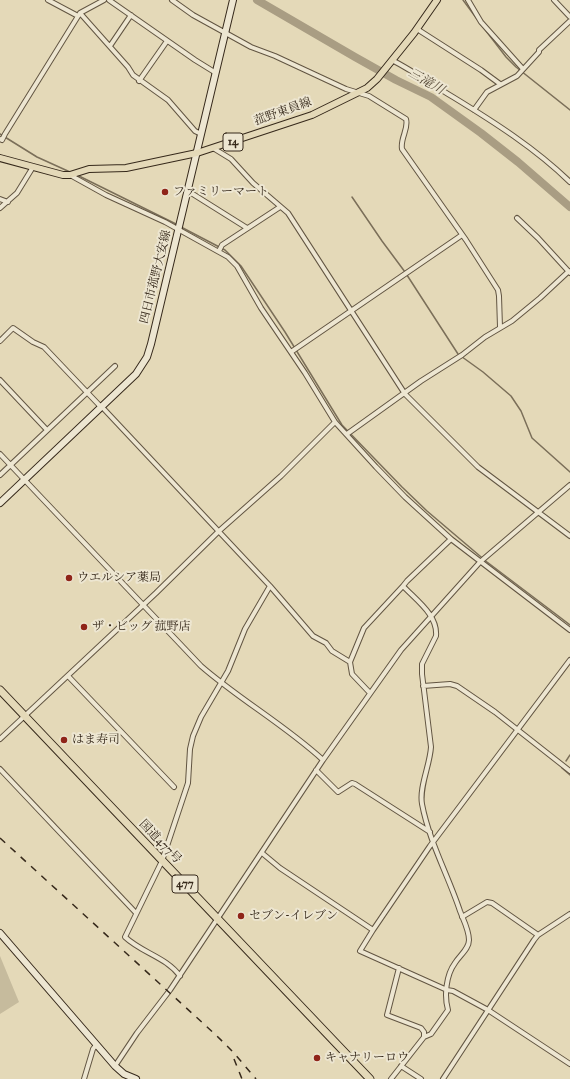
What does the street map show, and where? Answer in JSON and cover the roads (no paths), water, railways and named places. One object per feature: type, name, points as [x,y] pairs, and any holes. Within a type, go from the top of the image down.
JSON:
[{"type":"highway","name":"国道477号","points":[[0,690],[370,1079]]},
{"type":"main road","name":"四日市菰野大安線","points":[[0,503],[136,374],[146,357],[151,344],[180,227],[233,0]]},
{"type":"main road","name":"菰野東員線","points":[[0,158],[64,175],[74,174],[89,169],[126,168],[197,153],[312,115],[356,92],[367,88],[417,29],[435,0]]},
{"type":"main road","points":[[0,933],[115,1066],[124,1074],[136,1079]]},
{"type":"street","points":[[48,0],[62,9],[79,14],[128,66],[133,76],[168,100],[195,131],[201,134]]},
{"type":"street","points":[[1,139],[79,14],[104,0]]},
{"type":"street","points":[[110,0],[167,41],[216,73]]},
{"type":"street","points":[[172,0],[194,15],[251,47],[275,56],[309,73],[369,96],[406,119],[407,126],[402,140],[402,149],[498,290],[500,328]]},
{"type":"street","points":[[468,0],[481,22],[523,69]]},
{"type":"street","points":[[554,0],[570,17]]},
{"type":"street","points":[[110,46],[131,15]]},
{"type":"street","points":[[474,110],[487,92],[519,74],[544,45],[570,21]]},
{"type":"street","points":[[417,29],[500,84]]},
{"type":"street","points":[[139,81],[167,41]]},
{"type":"street","points":[[391,61],[474,110],[530,148],[570,182]]},
{"type":"street","points":[[213,148],[231,159],[253,183],[290,217],[405,394],[478,467],[539,511],[570,536]]},
{"type":"street","points":[[0,208],[16,193],[33,167]]},
{"type":"street","points":[[74,174],[180,227],[228,257],[237,266],[261,308],[292,352],[335,422],[405,496],[452,539],[570,630]]},
{"type":"street","points":[[188,191],[247,228]]},
{"type":"street","points":[[0,199],[8,202]]},
{"type":"street","points":[[219,251],[222,245],[280,207]]},
{"type":"street","points":[[347,434],[405,394],[421,381],[460,356],[484,337],[512,321],[569,272],[538,238],[517,218]]},
{"type":"street","points":[[292,352],[462,236]]},
{"type":"street","points":[[0,341],[13,328],[47,350],[219,531],[270,586],[313,636],[326,643],[332,651],[350,662]]},
{"type":"street","points":[[0,474],[115,366]]},
{"type":"street","points":[[0,380],[47,430]]},
{"type":"street","points":[[0,739],[143,606],[219,531],[281,476],[335,422]]},
{"type":"street","points":[[0,454],[201,666],[221,683],[307,746],[323,760]]},
{"type":"street","points":[[115,1066],[134,1037],[180,976],[316,770],[401,650],[481,561],[570,484]]},
{"type":"street","points":[[370,693],[352,674],[350,662],[364,628],[407,581],[452,539]]},
{"type":"street","points":[[180,976],[175,969],[164,961],[125,937],[162,861],[188,783],[190,750],[193,736],[201,717],[221,683],[246,629],[270,586]]},
{"type":"street","points":[[391,1079],[424,1037],[431,1034],[448,1010],[446,1003],[450,971],[469,943],[469,937],[433,842],[422,804],[422,794],[432,747],[423,686],[422,664],[436,636],[436,632],[431,615],[403,586]]},
{"type":"street","points":[[569,1062],[488,1010],[453,991],[447,990],[360,951],[433,842],[570,660]]},
{"type":"street","points":[[68,676],[174,787]]},
{"type":"street","points":[[423,686],[450,684],[456,686],[518,730],[570,771]]},
{"type":"street","points":[[0,770],[136,913]]},
{"type":"street","points":[[316,770],[338,792],[352,783],[430,832]]},
{"type":"street","points":[[262,852],[280,868],[373,930]]},
{"type":"street","points":[[462,917],[486,902],[492,903],[538,935]]},
{"type":"street","points":[[443,1079],[538,935],[570,914]]},
{"type":"street","points":[[399,968],[387,1015],[421,1028],[424,1032],[424,1037]]},
{"type":"street","points":[[84,1079],[93,1049],[96,1045]]},
{"type":"street","points":[[401,1066],[421,1079]]},
{"type":"waterway","name":"三滝川","points":[[257,0],[396,80],[431,97],[518,162],[570,207]]},
{"type":"waterway","points":[[463,0],[477,19]]},
{"type":"waterway","points":[[483,27],[506,57],[516,67],[570,110]]},
{"type":"waterway","points":[[0,134],[37,157],[70,172]]},
{"type":"waterway","points":[[77,175],[178,225]]},
{"type":"waterway","points":[[352,197],[405,272],[458,354],[483,372],[511,396],[521,411],[532,438],[570,472]]},
{"type":"waterway","points":[[181,227],[225,250],[241,266],[285,332],[342,425],[402,487],[427,511],[487,562],[570,625]]},
{"type":"waterway","points":[[566,761],[570,755]]},
{"type":"waterway","points":[[562,768],[570,775]]},
{"type":"railway","points":[[0,838],[217,1036],[256,1079]]},
{"type":"railway","points":[[234,1059],[242,1079]]},
{"type":"place","name":"ファミリーマート","points":[[165,192]]},
{"type":"place","name":"ウエルシア薬局","points":[[69,578]]},
{"type":"place","name":"ザ・ビッグ 菰野店","points":[[84,627]]},
{"type":"place","name":"はま寿司","points":[[64,740]]},
{"type":"place","name":"セブン-イレブン","points":[[241,916]]},
{"type":"place","name":"キャナリーロウ","points":[[317,1058]]}]
